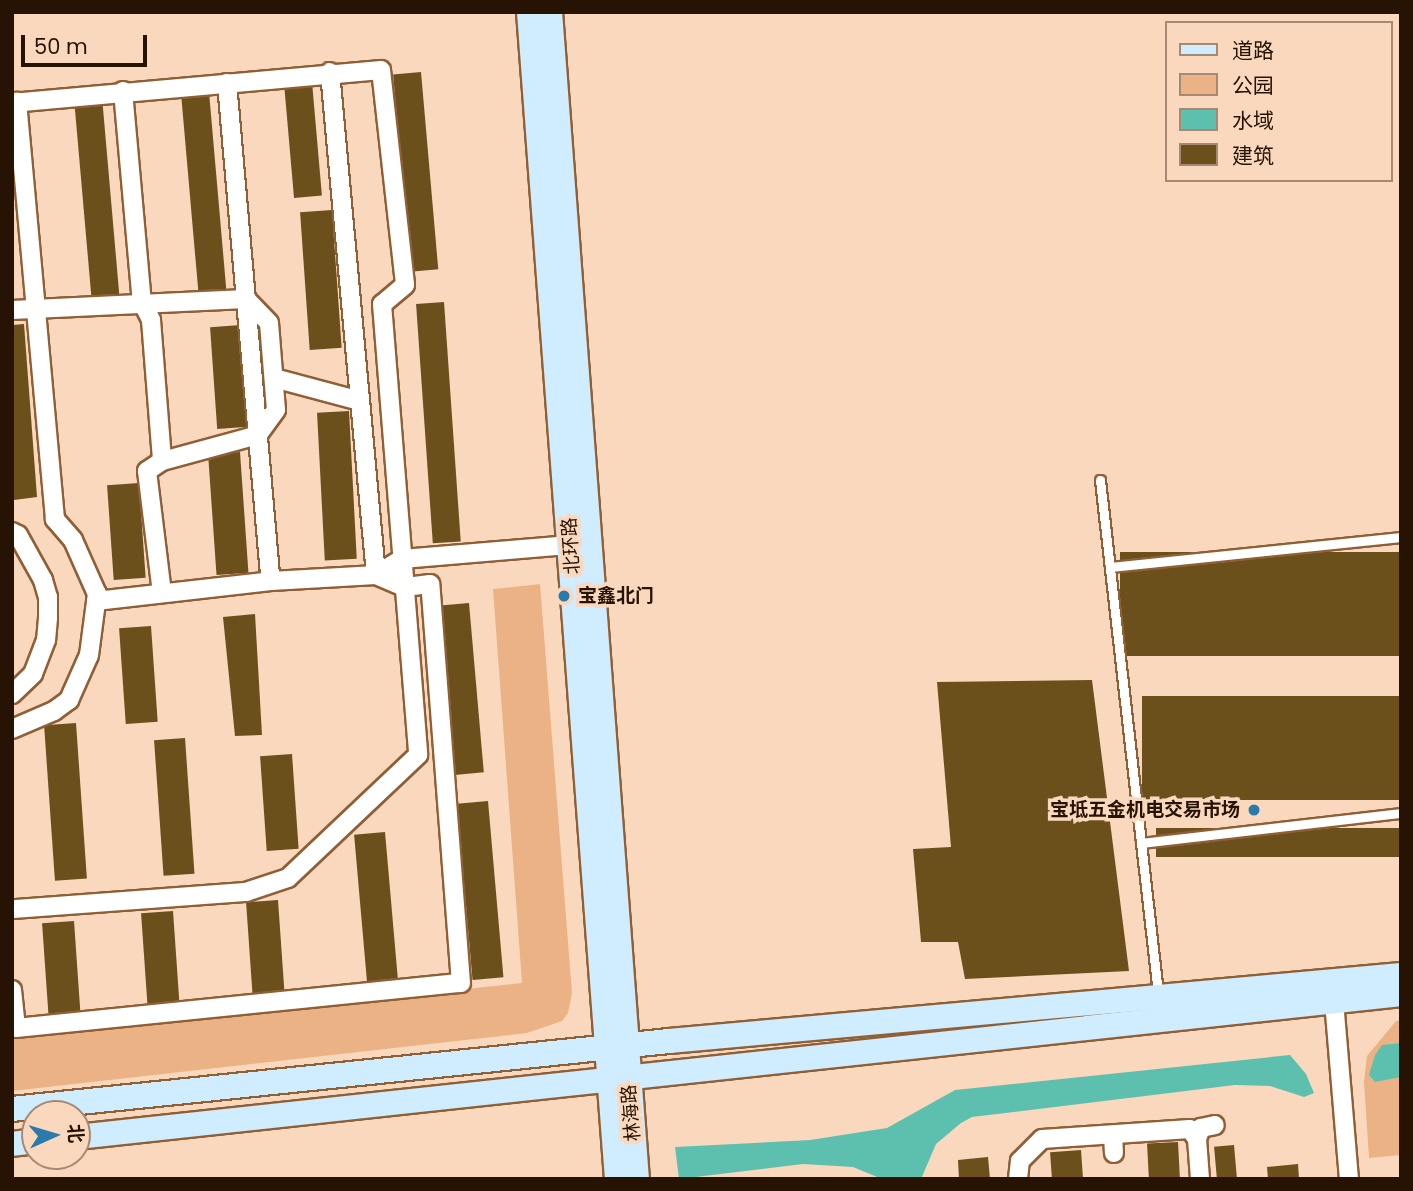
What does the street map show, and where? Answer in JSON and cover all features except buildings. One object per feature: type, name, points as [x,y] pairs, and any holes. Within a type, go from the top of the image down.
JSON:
[{"type":"main road","name":"北环路","points":[[529,12],[580,544]]},
{"type":"main road","name":"北环路","points":[[550,12],[580,544],[618,1047]]},
{"type":"main road","points":[[12,1109],[618,1047],[1401,975]]},
{"type":"main road","points":[[91,1136],[1401,994]]},
{"type":"main road","name":"林海路","points":[[617,1179],[620,1079],[618,1047]]},
{"type":"main road","name":"林海路","points":[[620,1079],[637,1179]]},
{"type":"street","points":[[12,729],[54,711],[69,700],[89,655],[96,601],[89,572],[73,540],[55,519],[15,103],[381,69],[405,285],[382,304],[418,755],[288,878],[246,892],[12,909]]},
{"type":"street","points":[[330,72],[376,575]]},
{"type":"street","points":[[227,83],[271,581]]},
{"type":"street","points":[[122,91],[142,302],[151,320],[162,461]]},
{"type":"street","points":[[12,310],[246,299],[269,323],[276,410],[258,435],[162,461],[147,471],[162,593]]},
{"type":"street","points":[[274,378],[359,401]]},
{"type":"street","points":[[12,532],[18,535],[43,580],[48,597],[48,618],[46,640],[33,674],[12,694]]},
{"type":"street","points":[[376,575],[402,559],[580,544]]},
{"type":"street","points":[[12,990],[16,1028],[461,983],[430,584],[404,587],[376,575],[271,581],[96,601]]},
{"type":"street","points":[[1334,1001],[1349,1179]]},
{"type":"street","points":[[1196,1139],[1201,1128],[1215,1125]]},
{"type":"street","points":[[1018,1179],[1020,1161],[1042,1139],[1191,1129],[1196,1139],[1199,1179]]},
{"type":"street","points":[[1113,1135],[1114,1153]]},
{"type":"lane","points":[[1100,480],[1158,998]]},
{"type":"lane","points":[[1110,567],[1401,537]]},
{"type":"lane","points":[[1141,843],[1401,813]]},
{"type":"green space","points":[[540,584],[572,993],[568,1013],[562,1021],[527,1033],[12,1091],[12,1038],[522,983],[493,589]]},
{"type":"green space","points":[[1401,1020],[1401,1155],[1369,1158],[1364,1082],[1367,1056],[1396,1021]]},
{"type":"water","points":[[1401,1043],[1401,1077],[1375,1082],[1369,1075],[1375,1055],[1382,1045]]},
{"type":"water","points":[[1290,1055],[1306,1074],[1314,1093],[1304,1097],[1270,1086],[1235,1085],[972,1117],[936,1144],[921,1179],[882,1179],[853,1167],[803,1164],[679,1179],[675,1147],[810,1140],[887,1128],[955,1090]]},
{"type":"place","name":"宝鑫北门","points":[[564,596]]},
{"type":"place","name":"宝坻五金机电交易市场","points":[[1254,810]]}]
